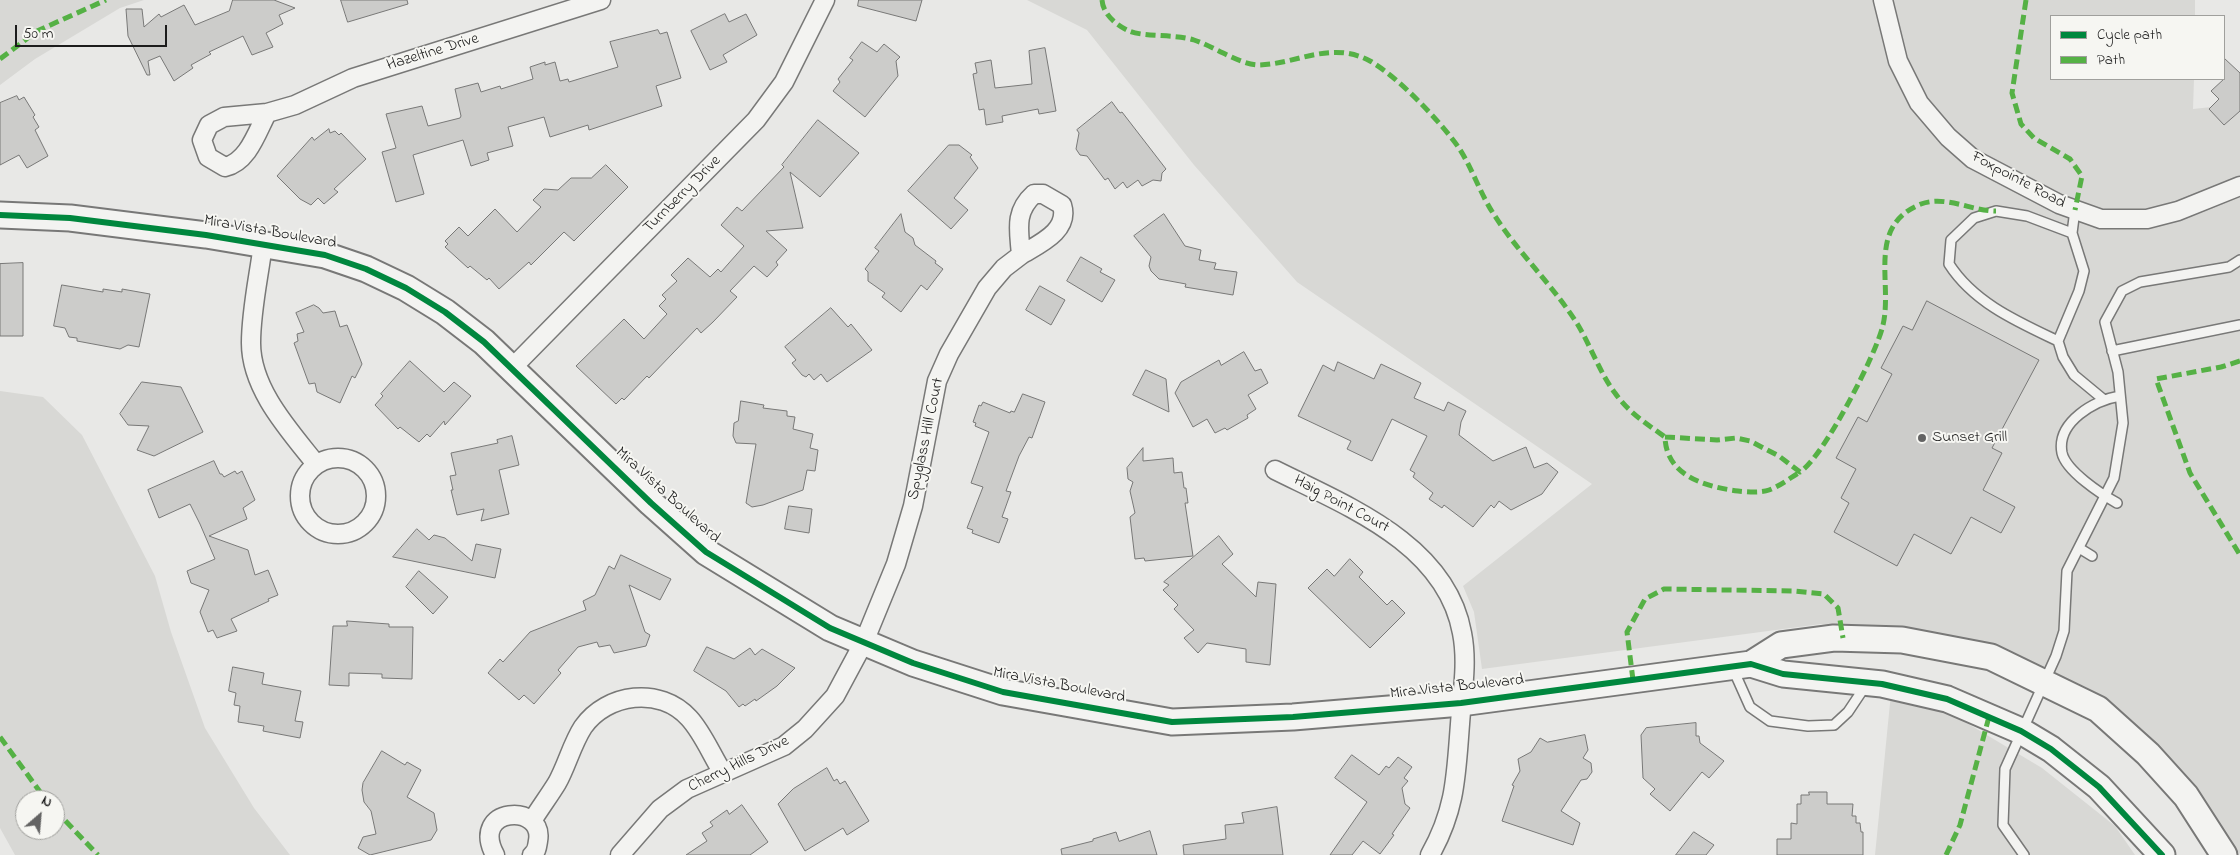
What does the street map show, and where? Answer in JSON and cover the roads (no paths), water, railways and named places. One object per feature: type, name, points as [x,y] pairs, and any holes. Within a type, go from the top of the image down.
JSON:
[{"type":"street","name":"Hazeltine Drive","points":[[268,114],[295,105],[352,78],[601,0]]},
{"type":"street","name":"Turnberry Drive","points":[[512,368],[756,120],[784,82],[825,0]]},
{"type":"street","name":"Foxpointe Road","points":[[1883,0],[1898,60],[1919,103],[1948,137],[1973,159],[2059,204],[2101,219],[2147,219],[2178,211],[2240,186]]},
{"type":"street","name":"Mira Vista Boulevard","points":[[0,215],[70,218],[264,244],[325,255],[366,269],[406,288],[445,312],[484,342],[651,503],[706,552],[830,628],[913,662],[1003,692],[1172,722],[1293,717],[1461,703],[1741,666],[1783,674],[1868,682],[1947,699],[2021,732],[2051,749],[2099,788],[2162,855]]},
{"type":"street","points":[[264,244],[251,344],[255,369],[267,397],[288,430],[316,464]]},
{"type":"street","name":"Spyglass Hill Court","points":[[864,642],[896,564],[913,506],[937,381],[949,354],[988,288],[1004,268],[1021,255]]},
{"type":"street","points":[[335,458],[354,461],[370,474],[377,493],[373,513],[360,528],[341,535],[321,531],[306,518],[299,499],[303,479],[316,464],[335,458]]},
{"type":"street","name":"Haig Point Court","points":[[1275,470],[1364,515],[1397,536],[1426,565],[1448,593],[1462,632],[1465,658],[1455,793],[1442,835],[1430,855]]},
{"type":"street","name":"Mira Vista Boulevard","points":[[1741,666],[1781,645],[1834,638],[1902,640],[1990,657],[2046,682],[2098,709],[2148,754],[2186,796],[2224,855]]},
{"type":"street","name":"Cherry Hills Drive","points":[[620,855],[660,809],[687,789],[784,746],[805,729],[835,696],[864,642]]},
{"type":"street","points":[[532,821],[557,782],[583,727],[606,705],[630,697],[655,698],[675,706],[690,718],[723,773]]},
{"type":"street","points":[[494,855],[488,843],[491,827],[502,816],[518,814],[532,821],[539,835],[536,851],[532,855]]},
{"type":"lane","points":[[2075,210],[2072,233],[2084,271],[2079,291],[2058,341],[2063,357],[2074,375],[2103,398]]},
{"type":"lane","points":[[2058,341],[2010,318],[1975,294],[1956,276],[1948,264],[1952,240],[1974,218],[1996,211],[2027,216],[2072,233]]},
{"type":"lane","points":[[2024,855],[2002,825],[2005,769],[2046,682],[2064,631],[2067,571],[2114,478],[2123,423],[2118,372],[2105,322],[2122,291],[2140,282],[2229,267],[2240,260]]},
{"type":"lane","points":[[2112,351],[2240,325]]},
{"type":"lane","points":[[2117,502],[2106,497],[2073,470],[2062,454],[2063,437],[2077,414],[2103,398],[2120,396]]},
{"type":"lane","points":[[2079,548],[2092,556]]},
{"type":"lane","points":[[1741,666],[1750,707],[1770,721],[1808,726],[1834,725],[1848,712],[1868,682]]},
{"type":"place","name":"Sunset Grill","points":[[1922,438]]}]
